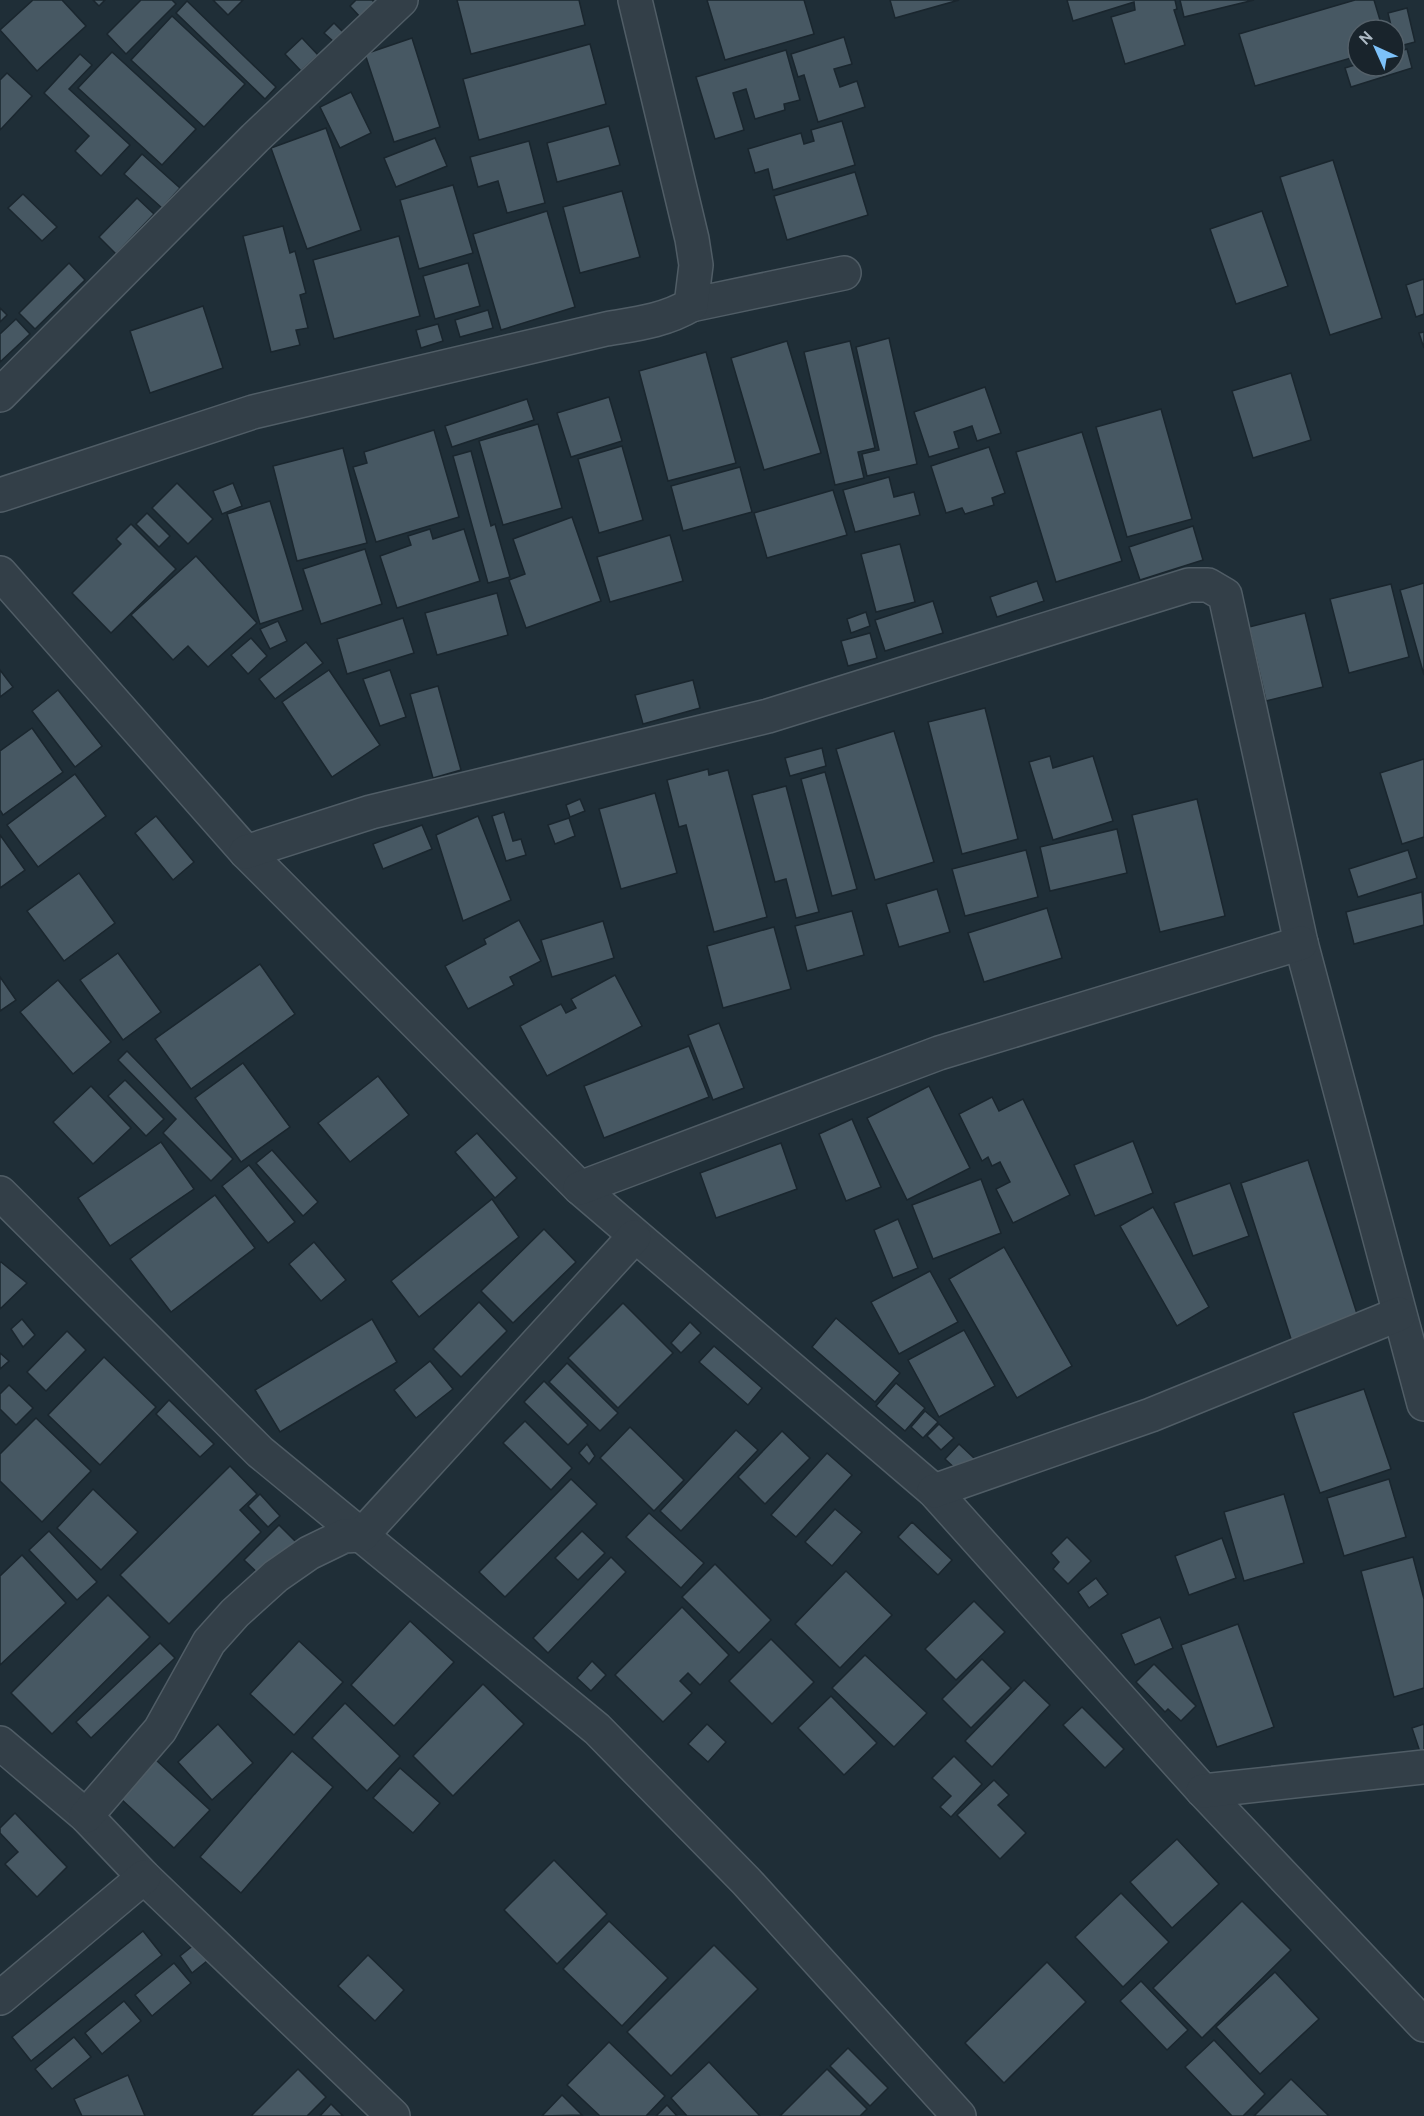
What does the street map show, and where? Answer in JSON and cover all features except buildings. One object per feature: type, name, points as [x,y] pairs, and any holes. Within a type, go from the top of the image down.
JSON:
[{"type":"street","points":[[0,395],[255,138],[401,0]]},
{"type":"street","points":[[635,0],[692,239],[696,266],[691,305]]},
{"type":"street","points":[[0,495],[253,412],[594,332],[653,321],[676,314],[691,305],[844,273]]},
{"type":"street","points":[[0,573],[246,852],[580,1188],[634,1237],[934,1491],[1203,1791],[1424,2025]]},
{"type":"street","points":[[246,852],[371,812],[768,716],[1189,585],[1208,585],[1225,595],[1301,943],[1424,1404]]},
{"type":"street","points":[[580,1188],[939,1053],[1301,943]]},
{"type":"street","points":[[0,1193],[260,1452],[597,1729],[746,1881],[959,2116]]},
{"type":"street","points":[[86,1816],[160,1731],[209,1642],[235,1613],[276,1576],[309,1553],[344,1536],[362,1535],[634,1237]]},
{"type":"street","points":[[934,1491],[1151,1415],[1399,1314]]},
{"type":"street","points":[[0,1743],[86,1816],[144,1877],[393,2116]]},
{"type":"street","points":[[1203,1791],[1424,1767]]},
{"type":"street","points":[[0,1998],[144,1877]]}]
